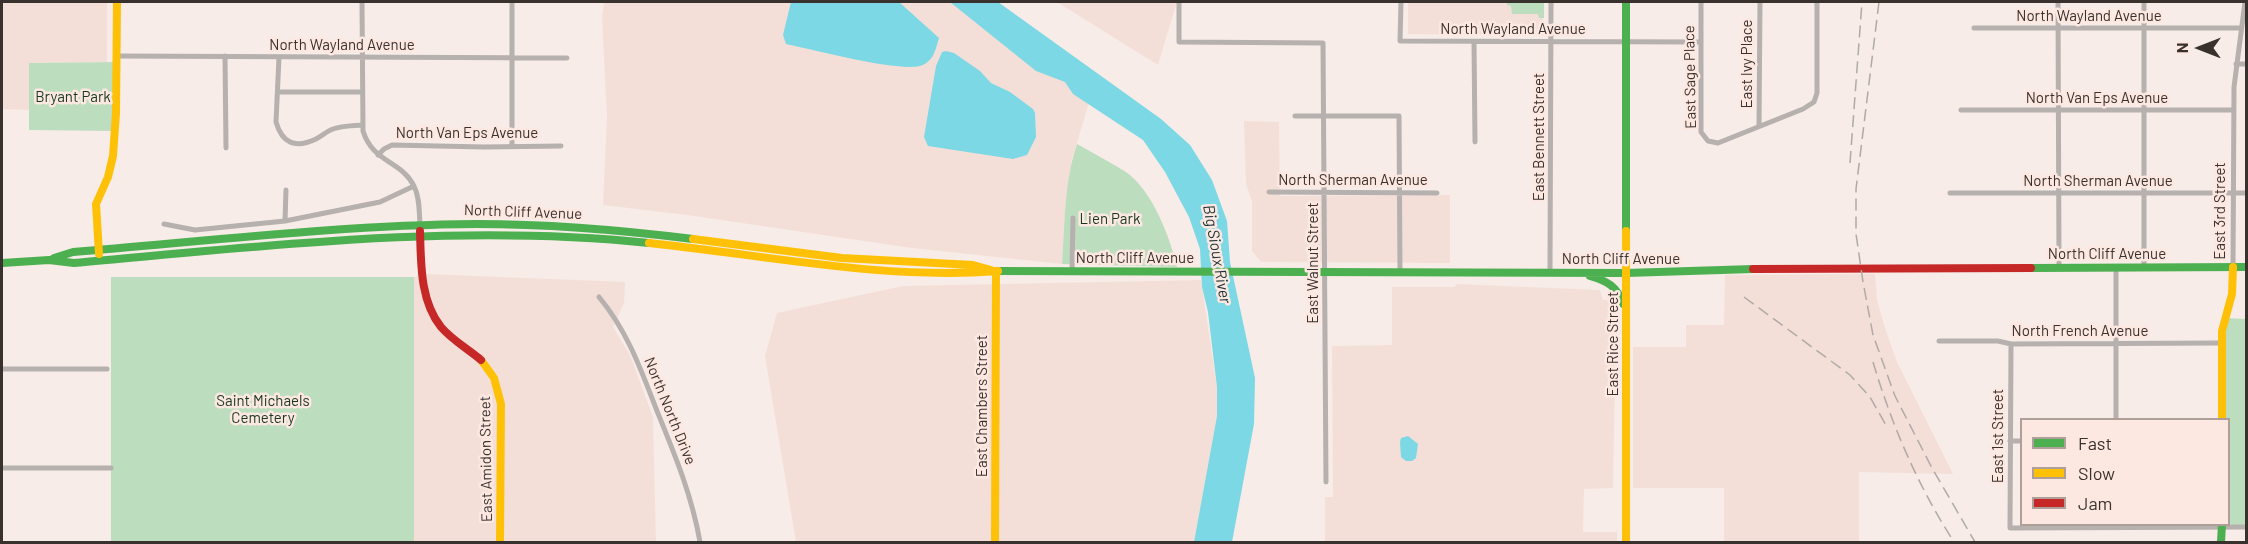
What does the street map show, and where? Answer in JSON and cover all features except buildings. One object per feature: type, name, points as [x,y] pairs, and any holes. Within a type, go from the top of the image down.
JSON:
[{"type":"main road","points":[[99,261],[95,211],[113,160],[117,2]]},
{"type":"main road","name":"East Rice Street","points":[[1626,2],[1626,543]]},
{"type":"main road","name":"North Cliff Avenue","points":[[49,260],[74,252],[325,229],[420,224],[495,224],[611,229],[690,237],[826,256],[972,265],[996,271]]},
{"type":"main road","name":"East Amidon Street","points":[[420,224],[425,290],[432,314],[450,337],[483,362],[494,377],[498,390],[501,417],[500,543]]},
{"type":"main road","name":"North Cliff Avenue","points":[[2,263],[49,260],[74,263],[317,240],[420,235],[512,234],[580,237],[690,247],[856,269],[961,274],[996,271],[1626,273],[1754,269],[2247,267]]},
{"type":"main road","name":"East 3rd Street","points":[[2222,418],[2222,343],[2224,322],[2232,294],[2233,267]]},
{"type":"main road","name":"East Chambers Street","points":[[994,543],[996,271]]},
{"type":"main road","points":[[1580,273],[1608,281],[1617,287],[1626,318]]},
{"type":"main road","points":[[2221,543],[2222,526]]},
{"type":"street","points":[[362,2],[362,125],[368,144],[378,155],[406,175],[414,186],[420,224]]},
{"type":"street","points":[[512,2],[512,146]]},
{"type":"street","name":"East Walnut Street","points":[[1179,2],[1179,42],[1323,43],[1326,482]]},
{"type":"street","name":"North Wayland Avenue","points":[[1401,2],[1400,41],[1701,42]]},
{"type":"street","name":"East Bennett Street","points":[[1550,272],[1551,2]]},
{"type":"street","name":"East Sage Place","points":[[1701,2],[1701,132],[1708,141],[1718,143],[1759,126]]},
{"type":"street","name":"East Ivy Place","points":[[1759,126],[1760,2]]},
{"type":"street","points":[[1759,126],[1803,109],[1814,102],[1817,93],[1817,2]]},
{"type":"street","points":[[2058,2],[2059,267]]},
{"type":"street","points":[[2144,2],[2144,267]]},
{"type":"street","name":"East 3rd Street","points":[[2233,267],[2236,64],[2245,2]]},
{"type":"street","name":"North Wayland Avenue","points":[[1974,28],[2241,27]]},
{"type":"street","points":[[1474,42],[1475,142]]},
{"type":"street","name":"North Wayland Avenue","points":[[117,56],[567,58]]},
{"type":"street","points":[[225,56],[226,148]]},
{"type":"street","points":[[279,57],[276,122],[281,137],[291,143],[306,143],[333,129],[362,125]]},
{"type":"street","points":[[2236,64],[2247,64]]},
{"type":"street","points":[[278,92],[362,92]]},
{"type":"street","name":"North Van Eps Avenue","points":[[1961,110],[2234,110]]},
{"type":"street","points":[[1295,116],[1399,116],[1400,271]]},
{"type":"street","name":"North Van Eps Avenue","points":[[378,155],[384,148],[392,145],[561,146]]},
{"type":"street","points":[[164,224],[195,230],[285,220],[380,202],[414,186]]},
{"type":"street","points":[[285,190],[285,220]]},
{"type":"street","name":"North Sherman Avenue","points":[[1269,192],[1437,193]]},
{"type":"street","name":"North Sherman Avenue","points":[[1950,193],[2247,193]]},
{"type":"street","points":[[1072,271],[1073,218]]},
{"type":"street","points":[[2116,267],[2116,418]]},
{"type":"street","name":"North North Drive","points":[[599,297],[622,328],[639,366],[687,486],[700,543]]},
{"type":"street","name":"North French Avenue","points":[[1939,341],[1998,341],[2011,344],[2222,343]]},
{"type":"street","name":"East 1st Street","points":[[2011,344],[2010,528],[2116,526]]},
{"type":"street","points":[[2,369],[107,369]]},
{"type":"street","points":[[2010,441],[2020,441]]},
{"type":"street","points":[[2,468],[111,468]]},
{"type":"street","points":[[2116,526],[2247,527]]},
{"type":"shaded area","points":[[2,2],[107,2],[107,62],[29,63],[29,110],[2,109]]},
{"type":"shaded area","points":[[604,2],[962,2],[1090,99],[1072,159],[1066,198],[1062,264],[912,248],[603,205],[607,117],[602,18]]},
{"type":"shaded area","points":[[1057,2],[1177,2],[1158,65]]},
{"type":"shaded area","points":[[1408,2],[1543,2],[1543,35],[1408,34]]},
{"type":"shaded area","points":[[1244,121],[1279,122],[1280,196],[1450,195],[1450,263],[1261,262],[1252,251],[1252,201],[1246,184]]},
{"type":"shaded area","points":[[428,274],[625,282],[624,303],[613,327],[630,355],[653,417],[656,542],[414,542],[414,277]]},
{"type":"shaded area","points":[[1875,274],[1877,300],[1897,362],[1953,474],[1859,472],[1859,542],[1724,542],[1724,488],[1633,488],[1633,347],[1686,347],[1686,325],[1724,325],[1725,275]]},
{"type":"shaded area","points":[[1201,280],[1217,387],[1217,416],[1194,542],[796,542],[765,356],[777,313],[903,286]]},
{"type":"shaded area","points":[[1456,284],[1600,290],[1603,300],[1611,300],[1615,372],[1613,488],[1584,489],[1583,532],[1617,532],[1617,542],[1325,542],[1325,497],[1333,497],[1332,346],[1392,345],[1392,287],[1455,287]]},
{"type":"green space","points":[[1507,2],[1544,2],[1544,18],[1539,18],[1538,14],[1512,14],[1511,6],[1507,5]]},
{"type":"green space","name":"Bryant Park","points":[[117,62],[115,131],[29,130],[29,63]]},
{"type":"green space","name":"Lien Park","points":[[1077,144],[1126,172],[1144,190],[1165,229],[1177,267],[1062,264],[1067,188]]},
{"type":"green space","name":"Saint Michaels Cemetery","points":[[111,277],[414,277],[414,542],[111,542]]},
{"type":"green space","points":[[2225,318],[2246,319],[2246,527],[2230,524],[2230,418],[2222,418]]},
{"type":"water","points":[[791,2],[899,2],[939,38],[930,60],[923,65],[913,67],[878,64],[786,44],[783,35]]},
{"type":"water","name":"Big Sioux River","points":[[950,2],[998,2],[1161,119],[1190,145],[1212,180],[1227,221],[1230,262],[1255,378],[1254,424],[1232,542],[1194,542],[1217,416],[1217,387],[1208,312],[1202,287],[1200,249],[1189,217],[1165,172],[1143,140],[1073,94],[1065,82],[1036,71]]},
{"type":"water","points":[[942,52],[954,53],[980,71],[991,83],[1010,92],[1033,109],[1036,137],[1027,155],[1013,159],[928,146],[924,137],[936,66]]},
{"type":"water","points":[[1408,436],[1418,444],[1416,458],[1412,461],[1406,461],[1401,457],[1401,438]]},
{"type":"railway","points":[[1850,163],[1862,2]]},
{"type":"railway","points":[[1879,2],[1856,189],[1856,234],[1863,282],[1873,335],[1895,396],[1932,468],[1975,542]]},
{"type":"railway","points":[[1744,297],[1850,375],[1870,397],[1887,427]]},
{"type":"railway","points":[[1873,362],[1907,455],[1954,542]]},
{"type":"traffic: fast","points":[[1626,2],[1626,231]]},
{"type":"traffic: fast","points":[[54,258],[73,252],[324,230],[425,225],[558,226],[693,239]]},
{"type":"traffic: fast","points":[[2,263],[49,260],[74,263],[290,244],[433,236],[577,237],[649,243]]},
{"type":"traffic: fast","points":[[2031,268],[2246,267]]},
{"type":"traffic: fast","points":[[998,271],[1626,273],[1753,269]]},
{"type":"traffic: fast","points":[[1590,276],[1611,285],[1623,304]]},
{"type":"traffic: fast","points":[[2221,542],[2222,526]]},
{"type":"traffic: slow","points":[[99,254],[96,204],[108,177],[113,156],[116,113],[117,2]]},
{"type":"traffic: slow","points":[[1626,231],[1626,542]]},
{"type":"traffic: slow","points":[[693,239],[842,258],[973,265],[991,270]]},
{"type":"traffic: slow","points":[[649,243],[867,269],[954,273],[998,271]]},
{"type":"traffic: slow","points":[[2222,418],[2222,331],[2232,294],[2233,267]]},
{"type":"traffic: slow","points":[[995,542],[996,271]]},
{"type":"traffic: slow","points":[[481,360],[494,378],[501,404],[500,542]]},
{"type":"traffic: jam","points":[[420,231],[425,294],[434,317],[450,336],[481,360]]},
{"type":"traffic: jam","points":[[1753,269],[2031,268]]}]
